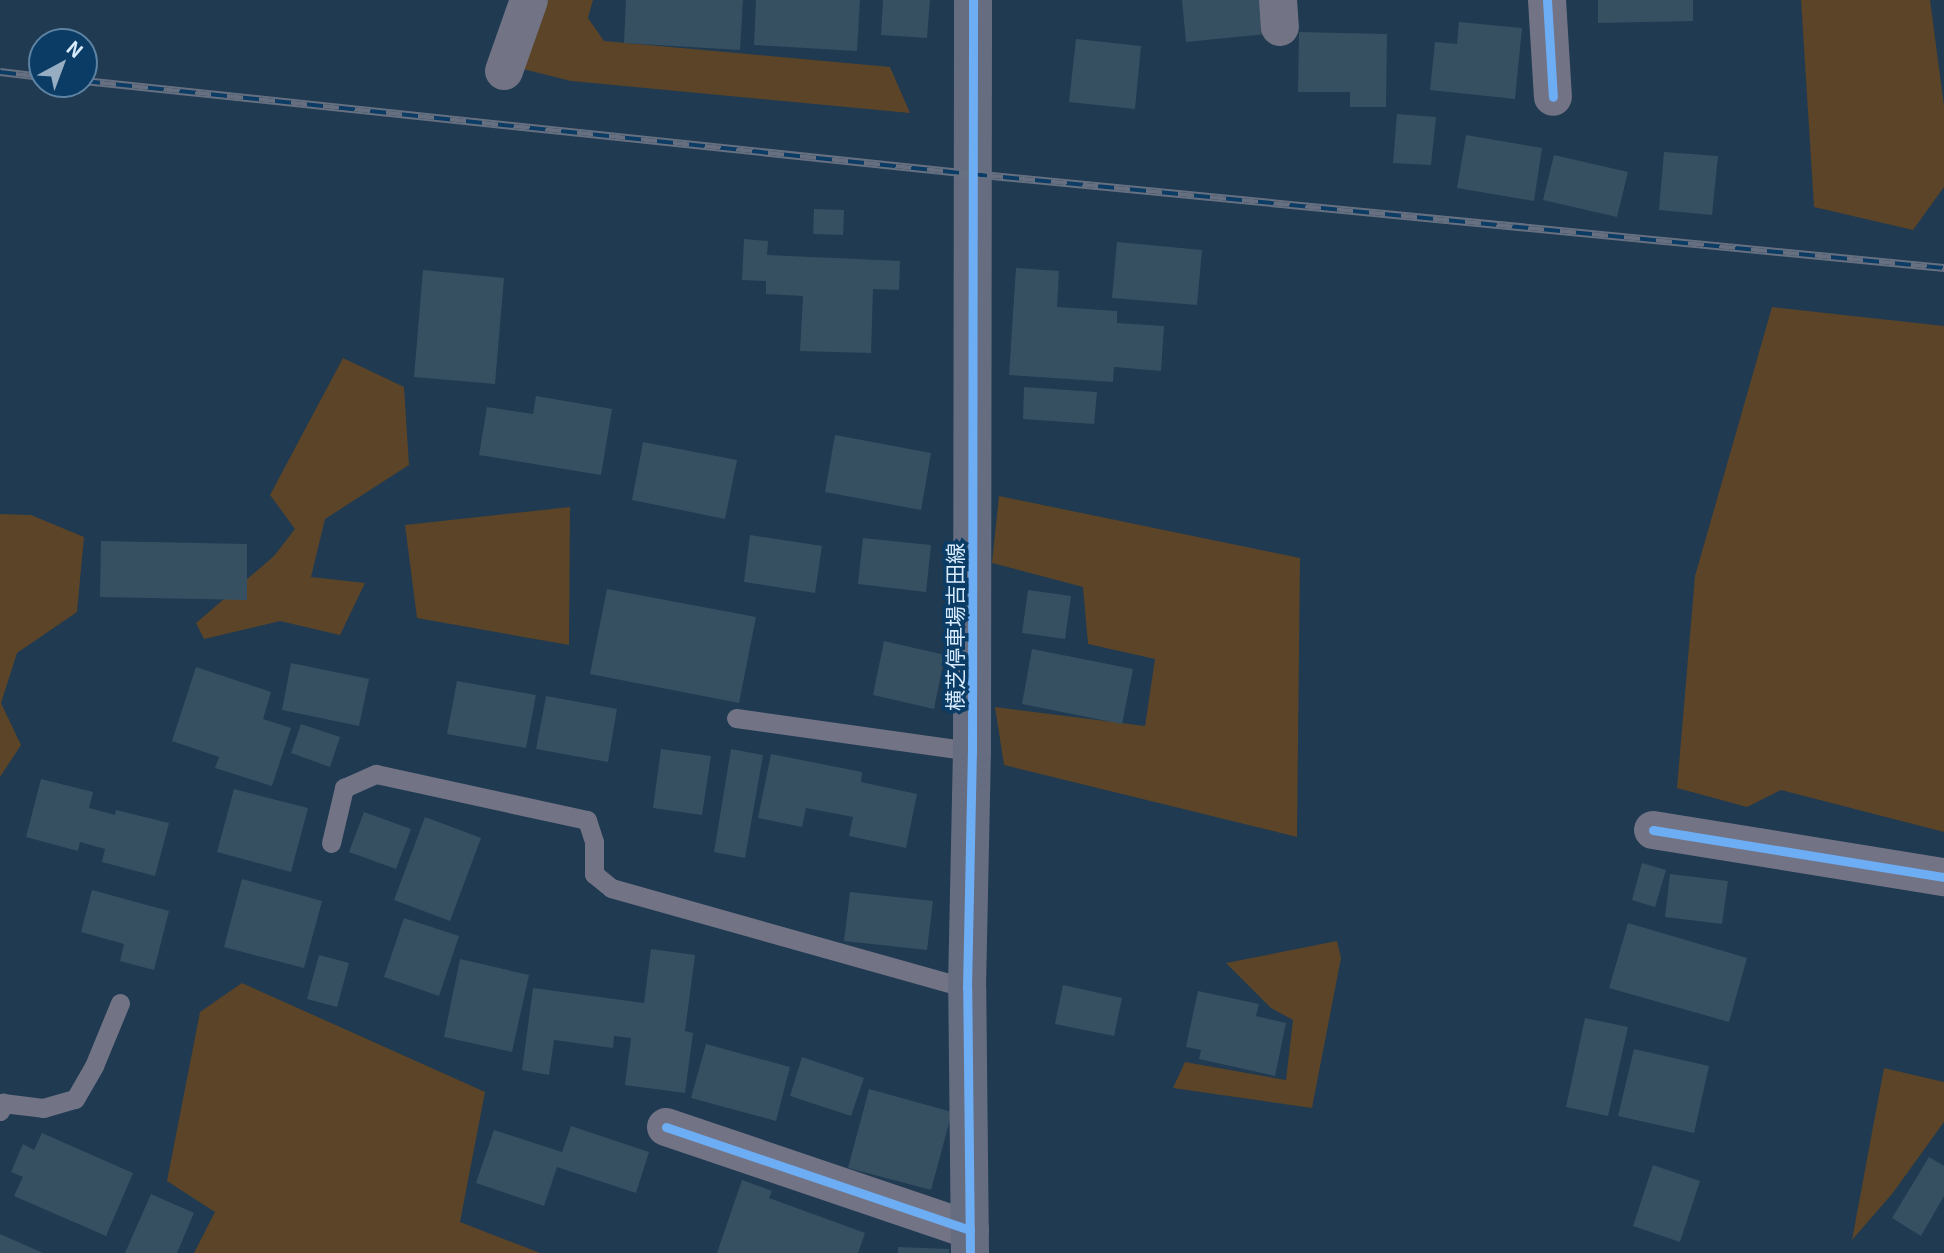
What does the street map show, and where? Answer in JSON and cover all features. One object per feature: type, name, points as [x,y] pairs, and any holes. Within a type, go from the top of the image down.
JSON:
[{"type":"main road","name":"横芝停車場吉田線","points":[[970,1241],[967,988],[972,751],[973,0]]},
{"type":"street","points":[[504,71],[529,0]]},
{"type":"street","points":[[1548,0],[1553,97]]},
{"type":"street","points":[[1653,830],[1944,877]]},
{"type":"street","points":[[666,1127],[970,1241]]},
{"type":"lane","points":[[736,718],[972,751]]},
{"type":"lane","points":[[331,843],[344,788],[376,774],[587,820],[594,842],[594,874],[611,888],[967,988]]},
{"type":"lane","points":[[0,1111],[4,1103],[43,1108],[75,1099],[94,1066],[120,1003]]},
{"type":"shaded area","points":[[545,0],[593,0],[588,18],[604,41],[890,67],[910,113],[571,81],[519,68]]},
{"type":"shaded area","points":[[1801,0],[1930,0],[1944,106],[1944,187],[1913,230],[1814,207]]},
{"type":"shaded area","points":[[1772,307],[1944,326],[1944,832],[1781,790],[1747,807],[1677,788],[1695,576]]},
{"type":"shaded area","points":[[343,358],[404,387],[409,465],[325,519],[311,577],[365,583],[340,635],[280,621],[204,639],[196,623],[274,556],[295,529],[270,495]]},
{"type":"shaded area","points":[[999,496],[1300,558],[1297,837],[1004,765],[995,707],[1145,726],[1155,659],[1088,644],[1083,587],[992,563]]},
{"type":"shaded area","points":[[570,507],[569,645],[417,618],[405,525]]},
{"type":"shaded area","points":[[0,514],[31,515],[84,537],[77,612],[17,653],[1,703],[21,745],[0,777]]},
{"type":"shaded area","points":[[1337,941],[1341,958],[1312,1108],[1173,1088],[1185,1062],[1286,1080],[1293,1020],[1271,1008],[1226,963]]},
{"type":"shaded area","points":[[242,983],[485,1092],[460,1222],[540,1253],[194,1253],[215,1212],[167,1181],[200,1012]]},
{"type":"shaded area","points":[[1884,1068],[1944,1082],[1944,1122],[1892,1194],[1852,1240]]},
{"type":"building","points":[[626,0],[743,0],[740,50],[624,43]]},
{"type":"building","points":[[756,0],[860,0],[857,51],[754,45]]},
{"type":"building","points":[[883,0],[930,0],[927,38],[881,35]]},
{"type":"building","points":[[1182,0],[1263,0],[1267,34],[1186,42]]},
{"type":"building","points":[[1598,0],[1693,0],[1693,21],[1598,23]]},
{"type":"building","points":[[1459,22],[1522,28],[1515,99],[1430,90],[1435,42],[1457,44]]},
{"type":"building","points":[[1299,32],[1387,34],[1386,107],[1350,107],[1350,92],[1298,92]]},
{"type":"building","points":[[1076,39],[1141,46],[1135,109],[1069,102]]},
{"type":"building","points":[[1397,114],[1436,117],[1431,165],[1393,163]]},
{"type":"building","points":[[1466,135],[1542,148],[1534,201],[1457,188]]},
{"type":"building","points":[[1664,152],[1718,156],[1712,215],[1659,210]]},
{"type":"building","points":[[1554,155],[1628,172],[1617,217],[1543,200]]},
{"type":"building","points":[[814,209],[844,210],[843,235],[813,234]]},
{"type":"building","points":[[744,239],[768,241],[767,255],[900,261],[899,290],[873,289],[871,353],[800,351],[803,296],[766,294],[766,281],[742,280]]},
{"type":"building","points":[[1117,242],[1202,250],[1197,305],[1112,298]]},
{"type":"building","points":[[1016,268],[1059,271],[1057,307],[1117,311],[1117,323],[1164,326],[1161,371],[1114,367],[1113,382],[1009,375]]},
{"type":"building","points":[[423,270],[504,278],[495,384],[414,377]]},
{"type":"building","points":[[1024,387],[1097,392],[1094,424],[1023,419]]},
{"type":"building","points":[[536,396],[612,409],[601,475],[479,455],[487,407],[533,414]]},
{"type":"building","points":[[835,435],[931,453],[921,510],[825,492]]},
{"type":"building","points":[[643,442],[737,460],[725,519],[632,500]]},
{"type":"building","points":[[750,535],[822,546],[815,593],[744,582]]},
{"type":"building","points":[[863,538],[931,545],[926,592],[858,584]]},
{"type":"building","points":[[101,541],[247,544],[247,600],[100,597]]},
{"type":"building","points":[[607,589],[756,617],[739,703],[590,674]]},
{"type":"building","points":[[1028,590],[1071,596],[1065,639],[1022,633]]},
{"type":"building","points":[[884,641],[945,655],[934,709],[873,695]]},
{"type":"building","points":[[1032,649],[1133,669],[1122,724],[1022,704]]},
{"type":"building","points":[[291,663],[369,679],[359,726],[282,710]]},
{"type":"building","points":[[196,667],[271,692],[263,719],[291,728],[272,786],[215,768],[219,757],[172,741]]},
{"type":"building","points":[[457,681],[536,695],[526,748],[447,734]]},
{"type":"building","points":[[546,696],[617,709],[608,762],[536,749]]},
{"type":"building","points":[[301,724],[340,737],[330,767],[291,753]]},
{"type":"building","points":[[661,749],[711,756],[702,815],[653,808]]},
{"type":"building","points":[[731,749],[763,755],[745,858],[714,852]]},
{"type":"building","points":[[771,754],[862,772],[861,782],[917,794],[906,848],[849,836],[853,817],[806,808],[802,827],[758,818]]},
{"type":"building","points":[[41,779],[93,792],[89,808],[115,815],[116,810],[169,823],[155,876],[102,862],[105,849],[80,842],[78,851],[26,837]]},
{"type":"building","points":[[234,789],[308,808],[291,872],[217,852]]},
{"type":"building","points":[[364,812],[411,829],[396,869],[349,852]]},
{"type":"building","points":[[425,817],[481,838],[450,921],[394,900]]},
{"type":"building","points":[[1642,863],[1666,870],[1655,907],[1632,900]]},
{"type":"building","points":[[1670,874],[1728,881],[1722,924],[1665,917]]},
{"type":"building","points":[[242,879],[322,901],[304,968],[224,947]]},
{"type":"building","points":[[92,890],[169,911],[154,970],[120,961],[124,944],[81,932]]},
{"type":"building","points":[[850,892],[933,901],[927,950],[844,941]]},
{"type":"building","points":[[404,918],[459,936],[439,996],[384,977]]},
{"type":"building","points":[[1628,923],[1747,958],[1729,1022],[1609,988]]},
{"type":"building","points":[[651,949],[695,955],[685,1031],[693,1033],[685,1093],[625,1085],[631,1038],[614,1036],[613,1048],[554,1040],[549,1075],[522,1070],[533,988],[644,1003]]},
{"type":"building","points":[[319,955],[349,963],[337,1007],[307,999]]},
{"type":"building","points":[[460,959],[529,975],[512,1052],[444,1037]]},
{"type":"building","points":[[1063,985],[1122,998],[1114,1036],[1055,1024]]},
{"type":"building","points":[[1198,991],[1259,1004],[1256,1016],[1286,1023],[1275,1076],[1199,1059],[1201,1050],[1186,1047]]},
{"type":"building","points":[[1585,1018],[1628,1027],[1608,1116],[1566,1107]]},
{"type":"building","points":[[706,1044],[790,1067],[776,1121],[691,1098]]},
{"type":"building","points":[[1634,1049],[1709,1066],[1694,1133],[1618,1116]]},
{"type":"building","points":[[802,1057],[864,1078],[851,1116],[790,1096]]},
{"type":"building","points":[[869,1089],[952,1112],[931,1190],[848,1168]]},
{"type":"building","points":[[571,1126],[649,1152],[636,1193],[557,1167],[544,1206],[476,1183],[494,1130],[562,1152]]},
{"type":"building","points":[[42,1133],[133,1173],[106,1236],[14,1196],[23,1177],[11,1172],[23,1144],[34,1150]]},
{"type":"building","points":[[1929,1157],[1944,1166],[1944,1196],[1921,1236],[1892,1218]]},
{"type":"building","points":[[1653,1165],[1700,1181],[1680,1242],[1633,1226]]},
{"type":"building","points":[[742,1180],[772,1191],[769,1198],[865,1233],[858,1253],[717,1253]]},
{"type":"building","points":[[151,1194],[194,1213],[177,1253],[125,1253]]},
{"type":"building","points":[[0,1234],[43,1253],[0,1253]]},
{"type":"building","points":[[898,1247],[949,1249],[949,1253],[898,1253]]},
{"type":"railway","points":[[0,72],[28,75]]},
{"type":"railway","points":[[98,82],[971,174],[1944,268]]},
{"type":"cycle path","points":[[970,1253],[967,988],[972,751],[973,0]]},
{"type":"cycle path","points":[[1547,0],[1553,97]]},
{"type":"cycle path","points":[[1653,830],[1944,877]]},
{"type":"cycle path","points":[[666,1127],[970,1230]]}]
